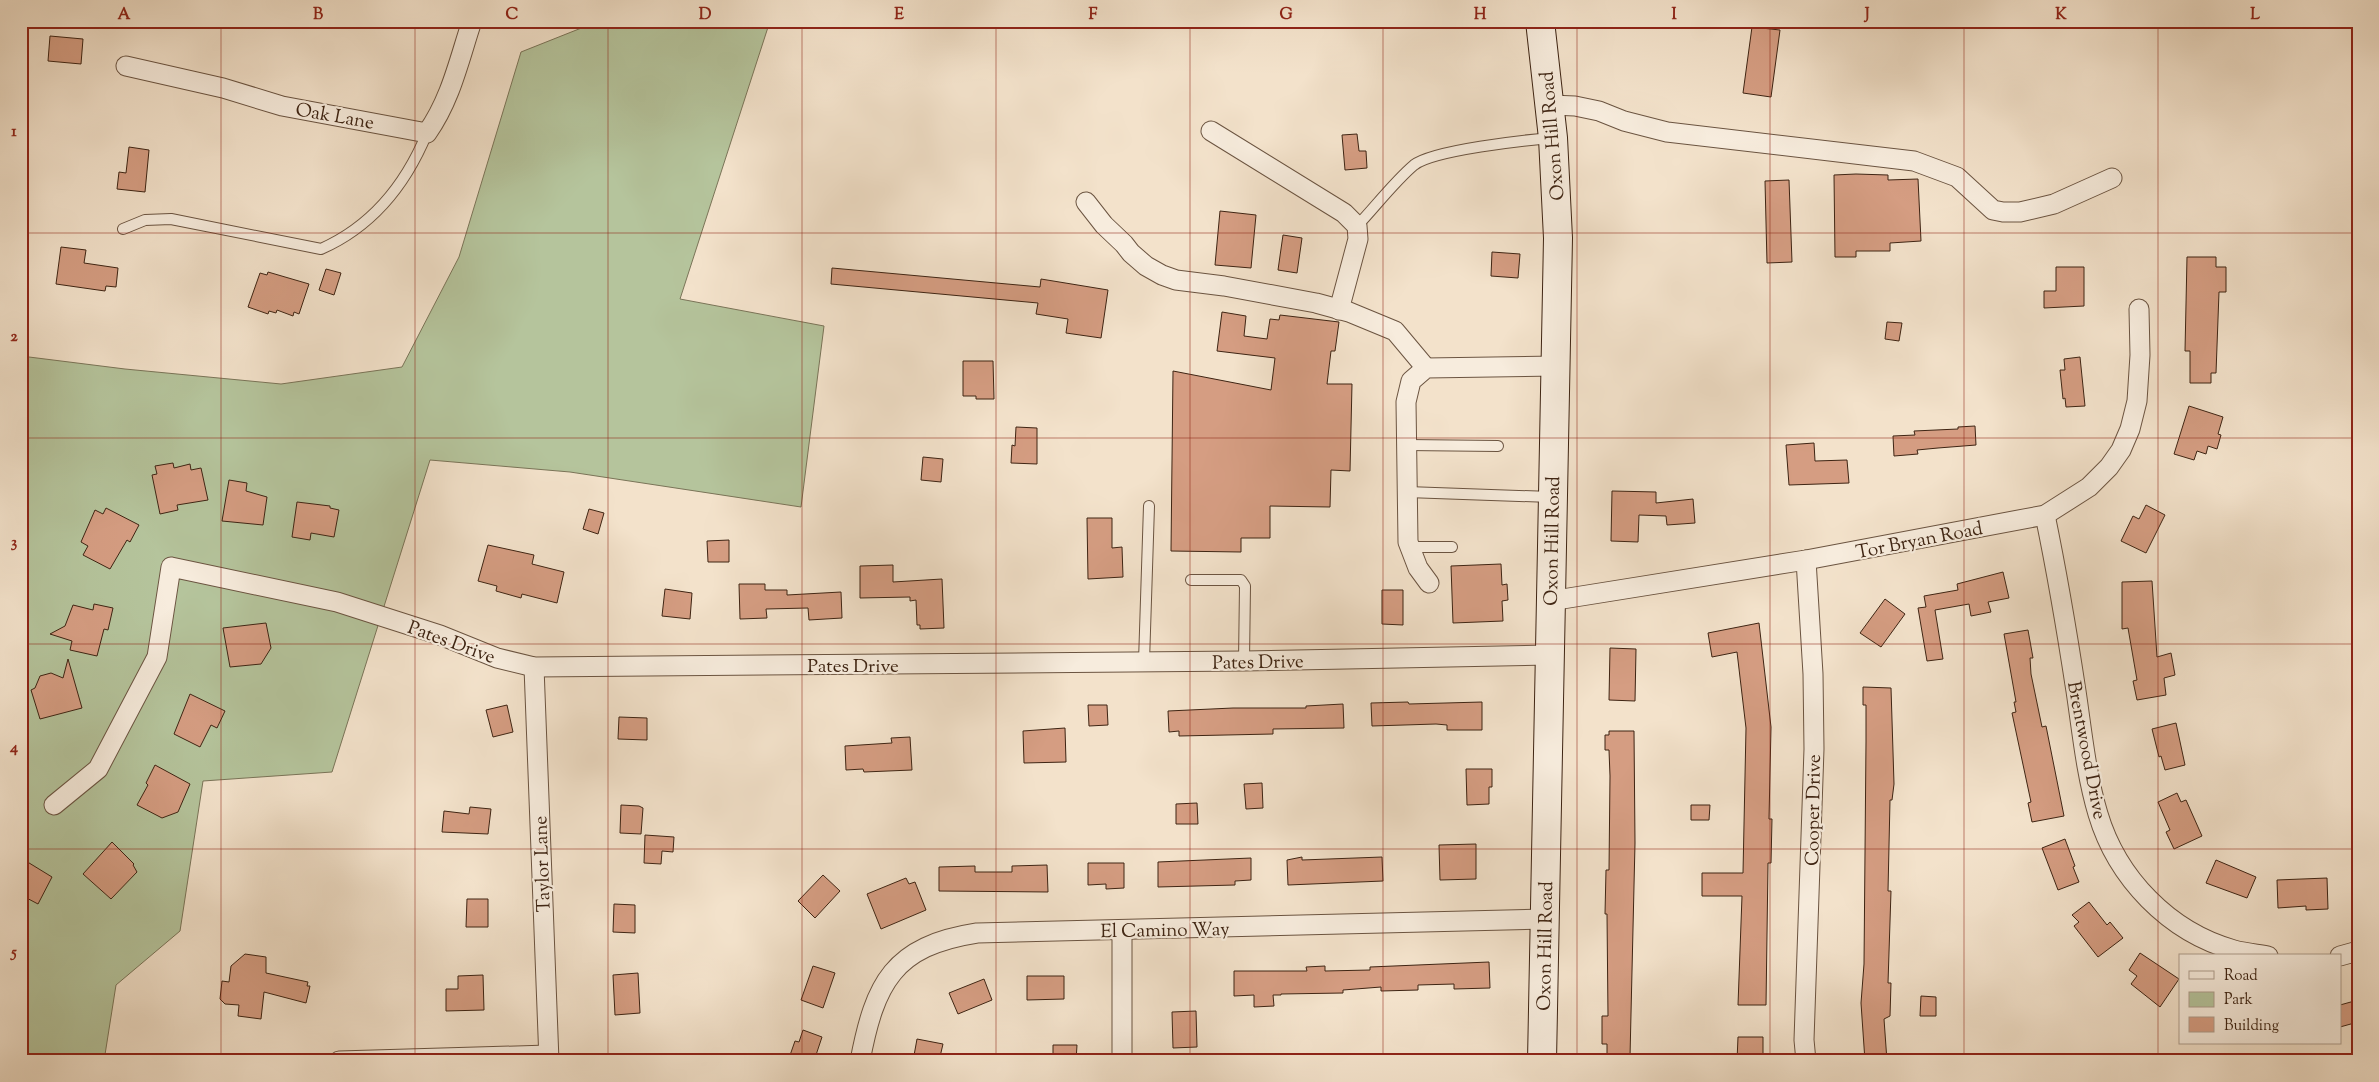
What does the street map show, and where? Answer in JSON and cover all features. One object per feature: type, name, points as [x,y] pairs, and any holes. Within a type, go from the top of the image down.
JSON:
[{"type":"main road","name":"Oxon Hill Road","points":[[1540,21],[1553,138],[1558,238],[1541,1061]]},
{"type":"street","points":[[428,133],[439,116],[452,86],[472,21]]},
{"type":"street","name":"Oak Lane","points":[[126,66],[223,88],[282,106],[428,133]]},
{"type":"street","points":[[1550,105],[1575,106],[1599,111],[1624,121],[1666,132],[1914,161],[1957,177],[1993,210],[2003,212],[2020,212],[2054,204],[2112,178]]},
{"type":"street","points":[[1211,131],[1344,213],[1357,226],[1358,239],[1339,310]]},
{"type":"street","points":[[1086,202],[1104,225],[1131,253],[1146,266],[1162,275],[1176,280],[1233,288],[1339,310],[1372,321],[1395,331],[1426,368]]},
{"type":"street","name":"Tor Bryan Road","points":[[1550,601],[1806,560],[2045,515],[2089,487],[2109,467],[2121,450],[2130,430],[2137,401],[2139,309]]},
{"type":"street","points":[[1429,583],[1418,568],[1409,548],[1406,402],[1411,381],[1426,368],[1556,366]]},
{"type":"street","name":"Brentwood Drive","points":[[2045,515],[2059,586],[2090,779],[2098,813],[2109,845],[2132,881],[2171,919],[2198,935],[2234,950],[2257,954]]},
{"type":"street","name":"Cooper Drive","points":[[1806,560],[1814,749],[1804,1040],[1806,1061]]},
{"type":"street","name":"Pates Drive","points":[[54,805],[98,769],[157,657],[171,567],[337,602],[440,635],[497,658],[534,667],[1244,661],[1548,655]]},
{"type":"street","name":"Taylor Lane","points":[[534,667],[548,1058]]},
{"type":"street","name":"El Camino Way","points":[[860,1061],[866,1028],[875,1003],[891,972],[911,954],[933,943],[977,933],[1122,931],[1544,919]]},
{"type":"street","points":[[1122,931],[1122,1061]]},
{"type":"street","points":[[2342,955],[2358,951]]},
{"type":"street","points":[[339,1061],[548,1058]]},
{"type":"lane","points":[[123,229],[145,220],[171,219],[321,249],[341,241],[360,228],[386,202],[417,158],[428,133]]},
{"type":"lane","points":[[1357,226],[1416,164],[1449,153],[1516,140],[1553,138]]},
{"type":"lane","points":[[1407,445],[1498,446]]},
{"type":"lane","points":[[1407,492],[1552,497]]},
{"type":"lane","points":[[1144,662],[1149,506]]},
{"type":"lane","points":[[1409,548],[1452,547]]},
{"type":"lane","points":[[1191,580],[1241,580],[1245,586],[1244,661]]},
{"type":"lane","points":[[1463,1061],[1541,1061]]},
{"type":"green space","points":[[599,21],[770,21],[680,299],[824,326],[801,507],[570,472],[430,460],[332,772],[203,781],[180,931],[116,985],[104,1061],[21,1061],[21,356],[125,369],[281,384],[402,367],[459,257],[521,52]]},
{"type":"building","points":[[1752,27],[1780,30],[1771,97],[1743,93]]},
{"type":"building","points":[[50,36],[83,39],[81,64],[48,61]]},
{"type":"building","points":[[1357,134],[1359,151],[1366,151],[1367,168],[1345,170],[1342,135]]},
{"type":"building","points":[[129,147],[149,150],[145,192],[117,189],[119,172],[126,173]]},
{"type":"building","points":[[1834,175],[1888,175],[1888,180],[1918,179],[1921,241],[1890,243],[1890,251],[1856,251],[1856,257],[1835,257]]},
{"type":"building","points":[[1789,180],[1792,262],[1767,263],[1765,181]]},
{"type":"building","points":[[1220,211],[1256,215],[1251,268],[1215,265]]},
{"type":"building","points":[[1283,235],[1302,238],[1297,273],[1278,270]]},
{"type":"building","points":[[61,247],[86,250],[84,263],[118,268],[116,287],[106,286],[105,291],[56,284]]},
{"type":"building","points":[[1492,252],[1520,254],[1518,278],[1491,276]]},
{"type":"building","points":[[2187,257],[2216,257],[2216,267],[2226,267],[2226,292],[2219,292],[2216,373],[2211,373],[2211,383],[2190,383],[2190,351],[2185,351]]},
{"type":"building","points":[[2056,267],[2084,267],[2084,306],[2044,308],[2044,291],[2056,291]]},
{"type":"building","points":[[832,268],[1040,287],[1041,279],[1108,290],[1101,338],[1066,333],[1068,319],[1036,314],[1038,303],[831,284]]},
{"type":"building","points":[[326,269],[341,273],[334,295],[319,290]]},
{"type":"building","points":[[268,272],[309,284],[299,314],[294,312],[293,316],[277,310],[276,313],[269,311],[268,314],[248,307],[260,273],[267,275]]},
{"type":"building","points":[[1222,312],[1246,316],[1244,336],[1267,339],[1270,319],[1279,320],[1280,315],[1339,322],[1335,351],[1331,351],[1327,384],[1352,384],[1350,471],[1331,470],[1330,507],[1270,506],[1270,538],[1241,538],[1241,552],[1171,551],[1173,371],[1271,390],[1275,358],[1217,351]]},
{"type":"building","points":[[1887,322],[1902,323],[1899,341],[1885,339]]},
{"type":"building","points":[[2080,357],[2085,406],[2066,407],[2065,398],[2063,399],[2060,370],[2065,370],[2064,359]]},
{"type":"building","points":[[963,361],[993,361],[994,399],[976,399],[976,396],[963,396]]},
{"type":"building","points":[[2189,406],[2223,417],[2218,434],[2221,435],[2217,449],[2208,446],[2206,454],[2197,451],[2194,460],[2174,454]]},
{"type":"building","points":[[1975,426],[1976,445],[1917,450],[1918,454],[1894,456],[1893,436],[1915,435],[1914,431],[1958,429],[1958,427]]},
{"type":"building","points":[[1016,427],[1037,428],[1037,464],[1011,463],[1012,445],[1015,446]]},
{"type":"building","points":[[1814,443],[1815,461],[1847,460],[1849,483],[1789,485],[1786,445]]},
{"type":"building","points":[[923,457],[943,459],[941,482],[921,480]]},
{"type":"building","points":[[173,463],[174,468],[190,464],[191,470],[201,468],[208,500],[177,505],[178,510],[160,514],[152,475],[157,474],[155,466]]},
{"type":"building","points":[[229,480],[247,483],[246,491],[267,497],[263,525],[222,521]]},
{"type":"building","points":[[1612,491],[1656,492],[1656,503],[1693,499],[1695,523],[1667,525],[1666,516],[1639,515],[1638,542],[1611,541]]},
{"type":"building","points":[[297,502],[330,506],[330,508],[339,510],[334,537],[311,533],[310,540],[292,537]]},
{"type":"building","points":[[2146,505],[2165,515],[2146,553],[2121,541],[2133,516],[2139,519]]},
{"type":"building","points":[[106,508],[139,525],[130,542],[127,540],[110,569],[83,555],[88,546],[81,542],[95,510],[103,514]]},
{"type":"building","points":[[589,509],[604,513],[598,534],[583,529]]},
{"type":"building","points":[[1087,518],[1112,518],[1112,548],[1122,547],[1123,577],[1088,579]]},
{"type":"building","points":[[729,540],[729,562],[708,562],[707,541]]},
{"type":"building","points":[[488,545],[534,555],[532,564],[564,572],[557,603],[522,594],[521,598],[496,591],[497,586],[478,581]]},
{"type":"building","points":[[1501,564],[1502,585],[1507,584],[1508,600],[1502,601],[1503,621],[1453,623],[1451,566]]},
{"type":"building","points":[[893,565],[893,582],[942,579],[944,628],[920,629],[920,625],[917,625],[916,600],[910,601],[910,597],[860,598],[860,566]]},
{"type":"building","points":[[2003,572],[2009,598],[1988,602],[1991,612],[1971,616],[1969,604],[1935,610],[1943,659],[1927,661],[1918,608],[1926,607],[1924,596],[1958,590],[1957,584]]},
{"type":"building","points":[[2152,581],[2157,657],[2171,653],[2175,675],[2164,678],[2166,695],[2137,700],[2133,681],[2137,680],[2128,628],[2122,629],[2122,582]]},
{"type":"building","points":[[739,584],[765,584],[765,590],[787,590],[787,595],[841,592],[842,618],[809,620],[808,608],[766,609],[767,618],[740,619]]},
{"type":"building","points":[[665,589],[692,593],[690,619],[662,616]]},
{"type":"building","points":[[1382,590],[1403,590],[1403,625],[1382,624]]},
{"type":"building","points":[[1885,599],[1905,614],[1881,647],[1860,633]]},
{"type":"building","points":[[94,604],[113,608],[108,630],[104,629],[97,656],[70,650],[72,641],[50,634],[65,626],[73,605],[93,610]]},
{"type":"building","points":[[266,623],[271,648],[261,664],[230,667],[223,628]]},
{"type":"building","points":[[1759,623],[1771,727],[1769,819],[1772,819],[1771,863],[1768,863],[1766,1005],[1738,1005],[1742,896],[1702,896],[1702,873],[1743,873],[1746,728],[1737,652],[1712,657],[1708,633]]},
{"type":"building","points":[[2028,630],[2033,658],[2030,658],[2031,674],[2042,727],[2046,726],[2064,816],[2032,822],[2028,803],[2031,802],[2012,713],[2016,712],[2014,702],[2016,702],[2004,634]]},
{"type":"building","points":[[1610,648],[1636,649],[1635,701],[1609,700]]},
{"type":"building","points":[[68,659],[82,708],[40,719],[31,690],[35,688],[40,676],[51,673],[63,678]]},
{"type":"building","points":[[1863,687],[1891,688],[1894,784],[1892,800],[1890,800],[1888,891],[1891,891],[1888,983],[1891,983],[1890,1016],[1884,1019],[1887,1061],[1865,1061],[1861,1003],[1864,964],[1866,742],[1866,705],[1863,705]]},
{"type":"building","points":[[190,694],[225,711],[217,728],[211,725],[200,747],[174,734]]},
{"type":"building","points":[[1408,702],[1409,704],[1482,702],[1482,730],[1447,730],[1447,725],[1436,724],[1372,726],[1371,703]]},
{"type":"building","points":[[1343,704],[1344,728],[1273,729],[1273,734],[1179,736],[1179,731],[1169,732],[1168,711],[1233,708],[1306,708],[1306,706]]},
{"type":"building","points":[[507,705],[513,732],[493,737],[486,710]]},
{"type":"building","points":[[1088,705],[1107,705],[1108,725],[1089,726]]},
{"type":"building","points":[[619,717],[647,718],[647,740],[618,739]]},
{"type":"building","points":[[2176,723],[2185,765],[2165,770],[2161,756],[2159,757],[2152,729]]},
{"type":"building","points":[[1065,728],[1066,762],[1024,763],[1023,731]]},
{"type":"building","points":[[1609,731],[1634,731],[1635,843],[1630,1057],[1607,1056],[1607,1044],[1602,1044],[1602,1016],[1608,1016],[1607,914],[1605,914],[1606,870],[1609,870],[1610,776],[1609,750],[1605,750],[1605,735],[1609,735]]},
{"type":"building","points":[[910,737],[912,770],[864,772],[863,769],[846,770],[845,746],[892,743],[891,738]]},
{"type":"building","points":[[155,765],[190,784],[178,812],[162,818],[137,805],[148,785],[146,783]]},
{"type":"building","points":[[1466,769],[1492,769],[1492,787],[1489,787],[1489,804],[1467,805]]},
{"type":"building","points":[[1262,783],[1263,808],[1246,809],[1244,784]]},
{"type":"building","points":[[2177,793],[2181,802],[2186,800],[2202,836],[2174,849],[2166,832],[2170,830],[2158,802]]},
{"type":"building","points":[[1197,803],[1198,824],[1176,824],[1176,804]]},
{"type":"building","points":[[621,805],[643,808],[641,834],[620,833]]},
{"type":"building","points":[[1691,805],[1710,805],[1709,820],[1691,820]]},
{"type":"building","points":[[470,807],[491,809],[488,834],[442,832],[444,811],[469,814]]},
{"type":"building","points":[[645,835],[674,837],[673,852],[662,851],[661,864],[644,863]]},
{"type":"building","points":[[2065,839],[2079,882],[2058,890],[2042,848]]},
{"type":"building","points":[[112,842],[134,864],[137,872],[111,899],[83,874]]},
{"type":"building","points":[[1476,844],[1476,879],[1440,880],[1439,845]]},
{"type":"building","points":[[1302,857],[1302,860],[1382,857],[1383,881],[1288,885],[1287,860]]},
{"type":"building","points":[[21,858],[52,877],[38,904],[21,895]]},
{"type":"building","points":[[1251,858],[1251,880],[1235,881],[1235,885],[1158,887],[1158,862]]},
{"type":"building","points":[[2216,860],[2256,877],[2247,898],[2206,883]]},
{"type":"building","points":[[1088,863],[1124,863],[1124,888],[1106,889],[1106,884],[1088,885]]},
{"type":"building","points":[[1047,865],[1048,892],[939,891],[939,867],[975,866],[975,872],[1012,872],[1012,866]]},
{"type":"building","points":[[823,875],[840,891],[815,918],[798,901]]},
{"type":"building","points":[[906,878],[909,884],[915,882],[926,910],[881,929],[867,894]]},
{"type":"building","points":[[2327,878],[2328,909],[2306,910],[2306,906],[2278,908],[2277,880]]},
{"type":"building","points":[[467,899],[488,899],[488,927],[466,927]]},
{"type":"building","points":[[2089,902],[2107,925],[2110,922],[2123,938],[2098,957],[2074,926],[2079,922],[2072,915]]},
{"type":"building","points":[[614,904],[635,905],[635,933],[613,932]]},
{"type":"building","points":[[2140,953],[2179,979],[2160,1007],[2131,984],[2137,976],[2129,970]]},
{"type":"building","points":[[245,954],[266,957],[266,973],[308,982],[307,986],[310,986],[306,1003],[264,992],[261,1019],[238,1016],[239,1005],[225,1004],[220,999],[222,981],[229,982],[231,966]]},
{"type":"building","points":[[1489,962],[1490,988],[1454,989],[1454,984],[1418,985],[1418,990],[1381,991],[1381,987],[1343,990],[1343,993],[1281,994],[1273,995],[1274,1006],[1254,1007],[1254,995],[1234,996],[1234,971],[1307,971],[1306,967],[1325,966],[1325,971],[1370,970],[1370,967]]},
{"type":"building","points":[[813,966],[835,973],[823,1008],[801,1000]]},
{"type":"building","points":[[638,973],[640,1013],[615,1015],[613,975]]},
{"type":"building","points":[[483,975],[484,1010],[446,1011],[446,989],[458,989],[458,976]]},
{"type":"building","points":[[1027,976],[1064,976],[1064,999],[1027,1000]]},
{"type":"building","points":[[984,979],[992,1000],[958,1014],[949,993]]},
{"type":"building","points":[[1921,996],[1936,997],[1936,1016],[1920,1016]]},
{"type":"building","points":[[2358,1000],[2358,1022],[2342,1026],[2342,1004]]},
{"type":"building","points":[[1196,1011],[1197,1047],[1173,1048],[1172,1012]]},
{"type":"building","points":[[803,1030],[822,1037],[814,1061],[788,1061],[795,1041],[799,1042]]},
{"type":"building","points":[[1738,1037],[1763,1037],[1763,1061],[1737,1061]]},
{"type":"building","points":[[917,1039],[943,1044],[939,1061],[913,1061]]},
{"type":"building","points":[[1053,1045],[1077,1045],[1076,1061],[1053,1061]]}]
